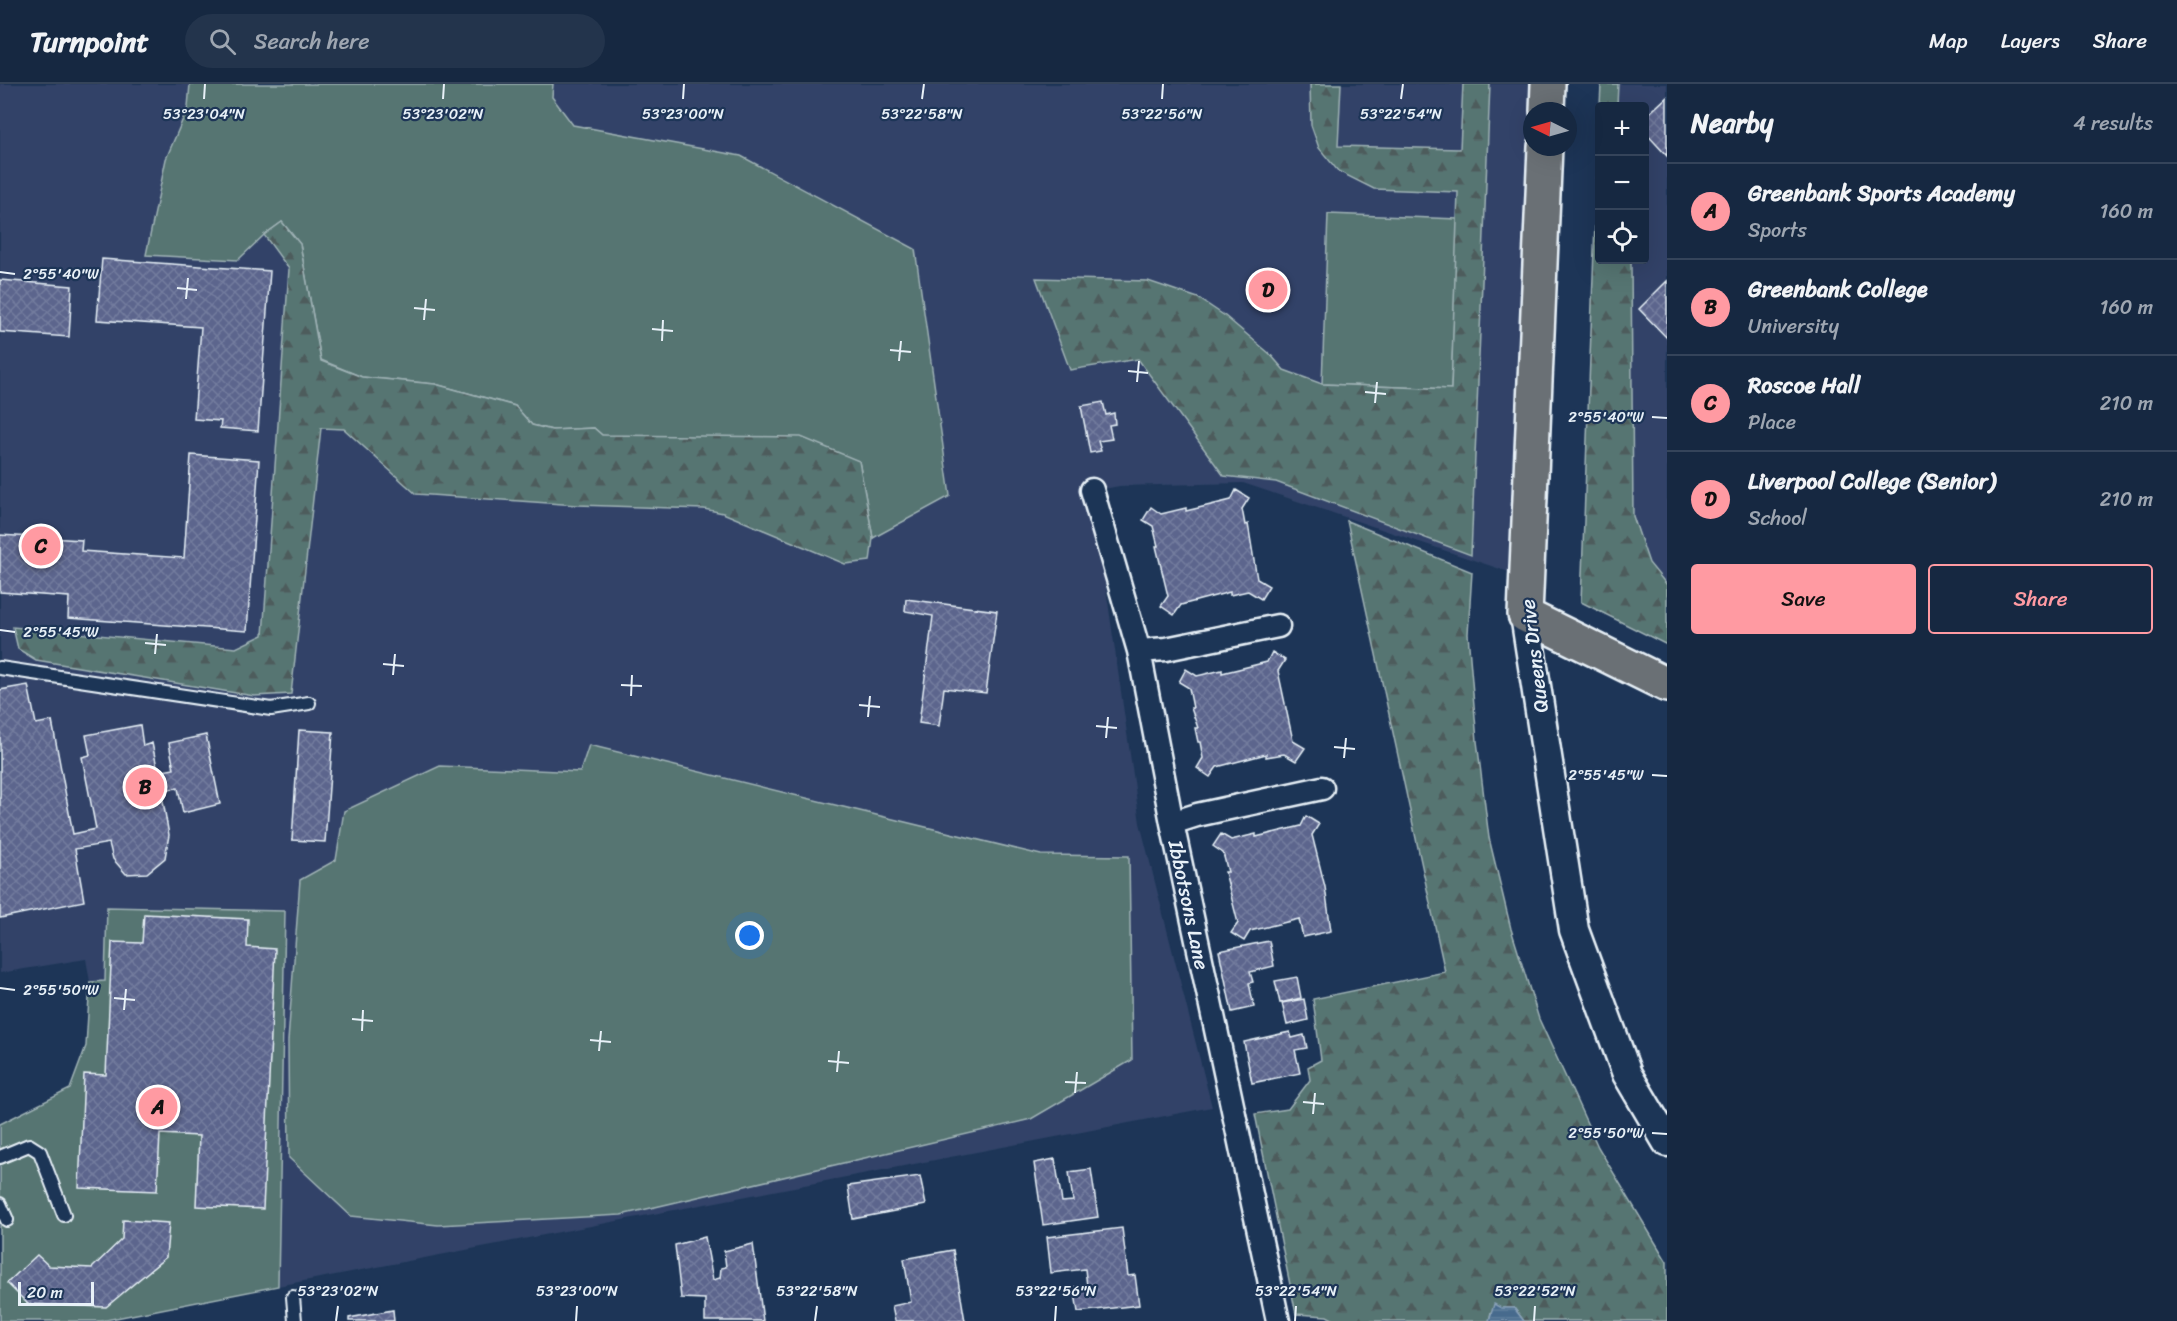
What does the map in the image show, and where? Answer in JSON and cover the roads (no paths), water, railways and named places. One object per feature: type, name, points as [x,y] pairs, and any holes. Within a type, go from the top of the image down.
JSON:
[{"type":"main road","points":[[1547,102],[1548,84]]},
{"type":"main road","name":"Queens Drive","points":[[1525,615],[1545,156]]},
{"type":"main road","points":[[1525,615],[1667,685]]},
{"type":"street","name":"Ibbotsons Lane","points":[[1092,490],[1139,651],[1172,823],[1278,1321]]},
{"type":"street","name":"Queens Drive","points":[[1525,615],[1574,930],[1627,1074],[1667,1142]]},
{"type":"street","points":[[1139,651],[1166,649],[1278,626]]},
{"type":"street","points":[[1172,823],[1197,815],[1322,788]]},
{"type":"lane","points":[[0,668],[271,709],[309,703]]},
{"type":"lane","points":[[0,1157],[29,1144],[40,1152],[64,1215]]},
{"type":"lane","points":[[0,1203],[7,1220]]},
{"type":"lane","points":[[294,1297],[295,1321]]},
{"type":"place","name":"Liverpool College (Senior)","points":[[1268,290]]},
{"type":"place","name":"Roscoe Hall","points":[[41,546]]},
{"type":"place","name":"Greenbank College","points":[[145,787]]},
{"type":"place","name":"Greenbank Sports Academy","points":[[158,1107]]}]
